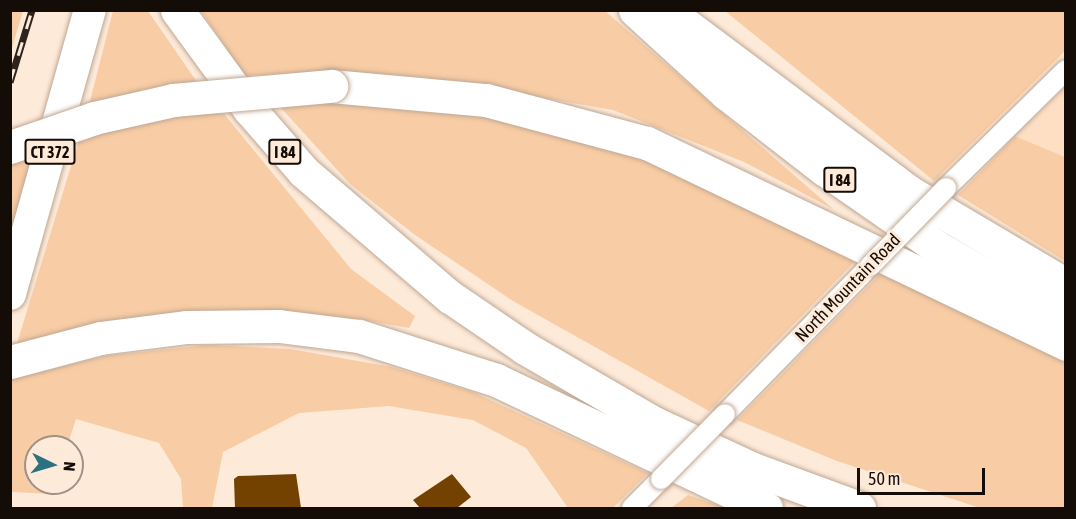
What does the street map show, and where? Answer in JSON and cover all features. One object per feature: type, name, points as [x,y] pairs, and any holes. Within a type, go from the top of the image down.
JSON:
[{"type":"highway","name":"I 84","points":[[177,10],[250,110],[304,172],[450,297],[525,348],[654,423],[753,469],[859,508]]},
{"type":"highway","name":"I 84","points":[[635,10],[726,93],[824,169],[936,246],[1065,321]]},
{"type":"highway","points":[[666,10],[909,192],[1065,285]]},
{"type":"highway","points":[[10,147],[94,118],[173,100],[331,86],[477,99],[636,139],[739,182],[1065,344]]},
{"type":"highway","points":[[25,358],[187,327],[279,326],[359,336],[496,380],[766,508]]},
{"type":"main road","name":"CT 372","points":[[10,294],[90,10]]},
{"type":"street","name":"North Mountain Road","points":[[632,508],[1065,70]]},
{"type":"shaded area","points":[[10,11],[23,11],[11,51]]},
{"type":"shaded area","points":[[113,11],[148,11],[197,82],[89,105]]},
{"type":"shaded area","points":[[201,11],[605,11],[833,209],[744,162],[613,110],[422,77],[331,71],[245,76]]},
{"type":"shaded area","points":[[725,11],[1065,11],[1065,51],[934,181]]},
{"type":"shaded area","points":[[1065,87],[1065,157],[1015,136]]},
{"type":"shaded area","points":[[273,99],[440,104],[606,137],[863,253],[709,411],[513,301],[415,235],[350,184]]},
{"type":"shaded area","points":[[216,104],[351,269],[415,316],[409,328],[357,319],[275,317],[15,350],[81,133]]},
{"type":"shaded area","points":[[1015,136],[1065,157],[1065,261],[958,195]]},
{"type":"shaded area","points":[[33,150],[11,232],[11,160]]},
{"type":"shaded area","points":[[887,267],[1065,358],[1065,508],[980,508],[837,461],[737,420]]},
{"type":"shaded area","points":[[207,345],[290,349],[392,367],[473,392],[648,473],[613,508],[568,508],[526,448],[473,420],[389,406],[299,413],[223,452],[212,508],[183,508],[181,479],[159,443],[76,419],[71,435],[24,435],[24,493],[11,492],[11,379],[104,356]]},
{"type":"shaded area","points":[[688,495],[726,508],[671,508]]},
{"type":"building","points":[[296,474],[301,508],[235,508],[234,479],[238,476]]},
{"type":"building","points":[[452,474],[471,497],[457,508],[420,508],[413,500]]},
{"type":"railway","points":[[10,82],[32,10]]}]
